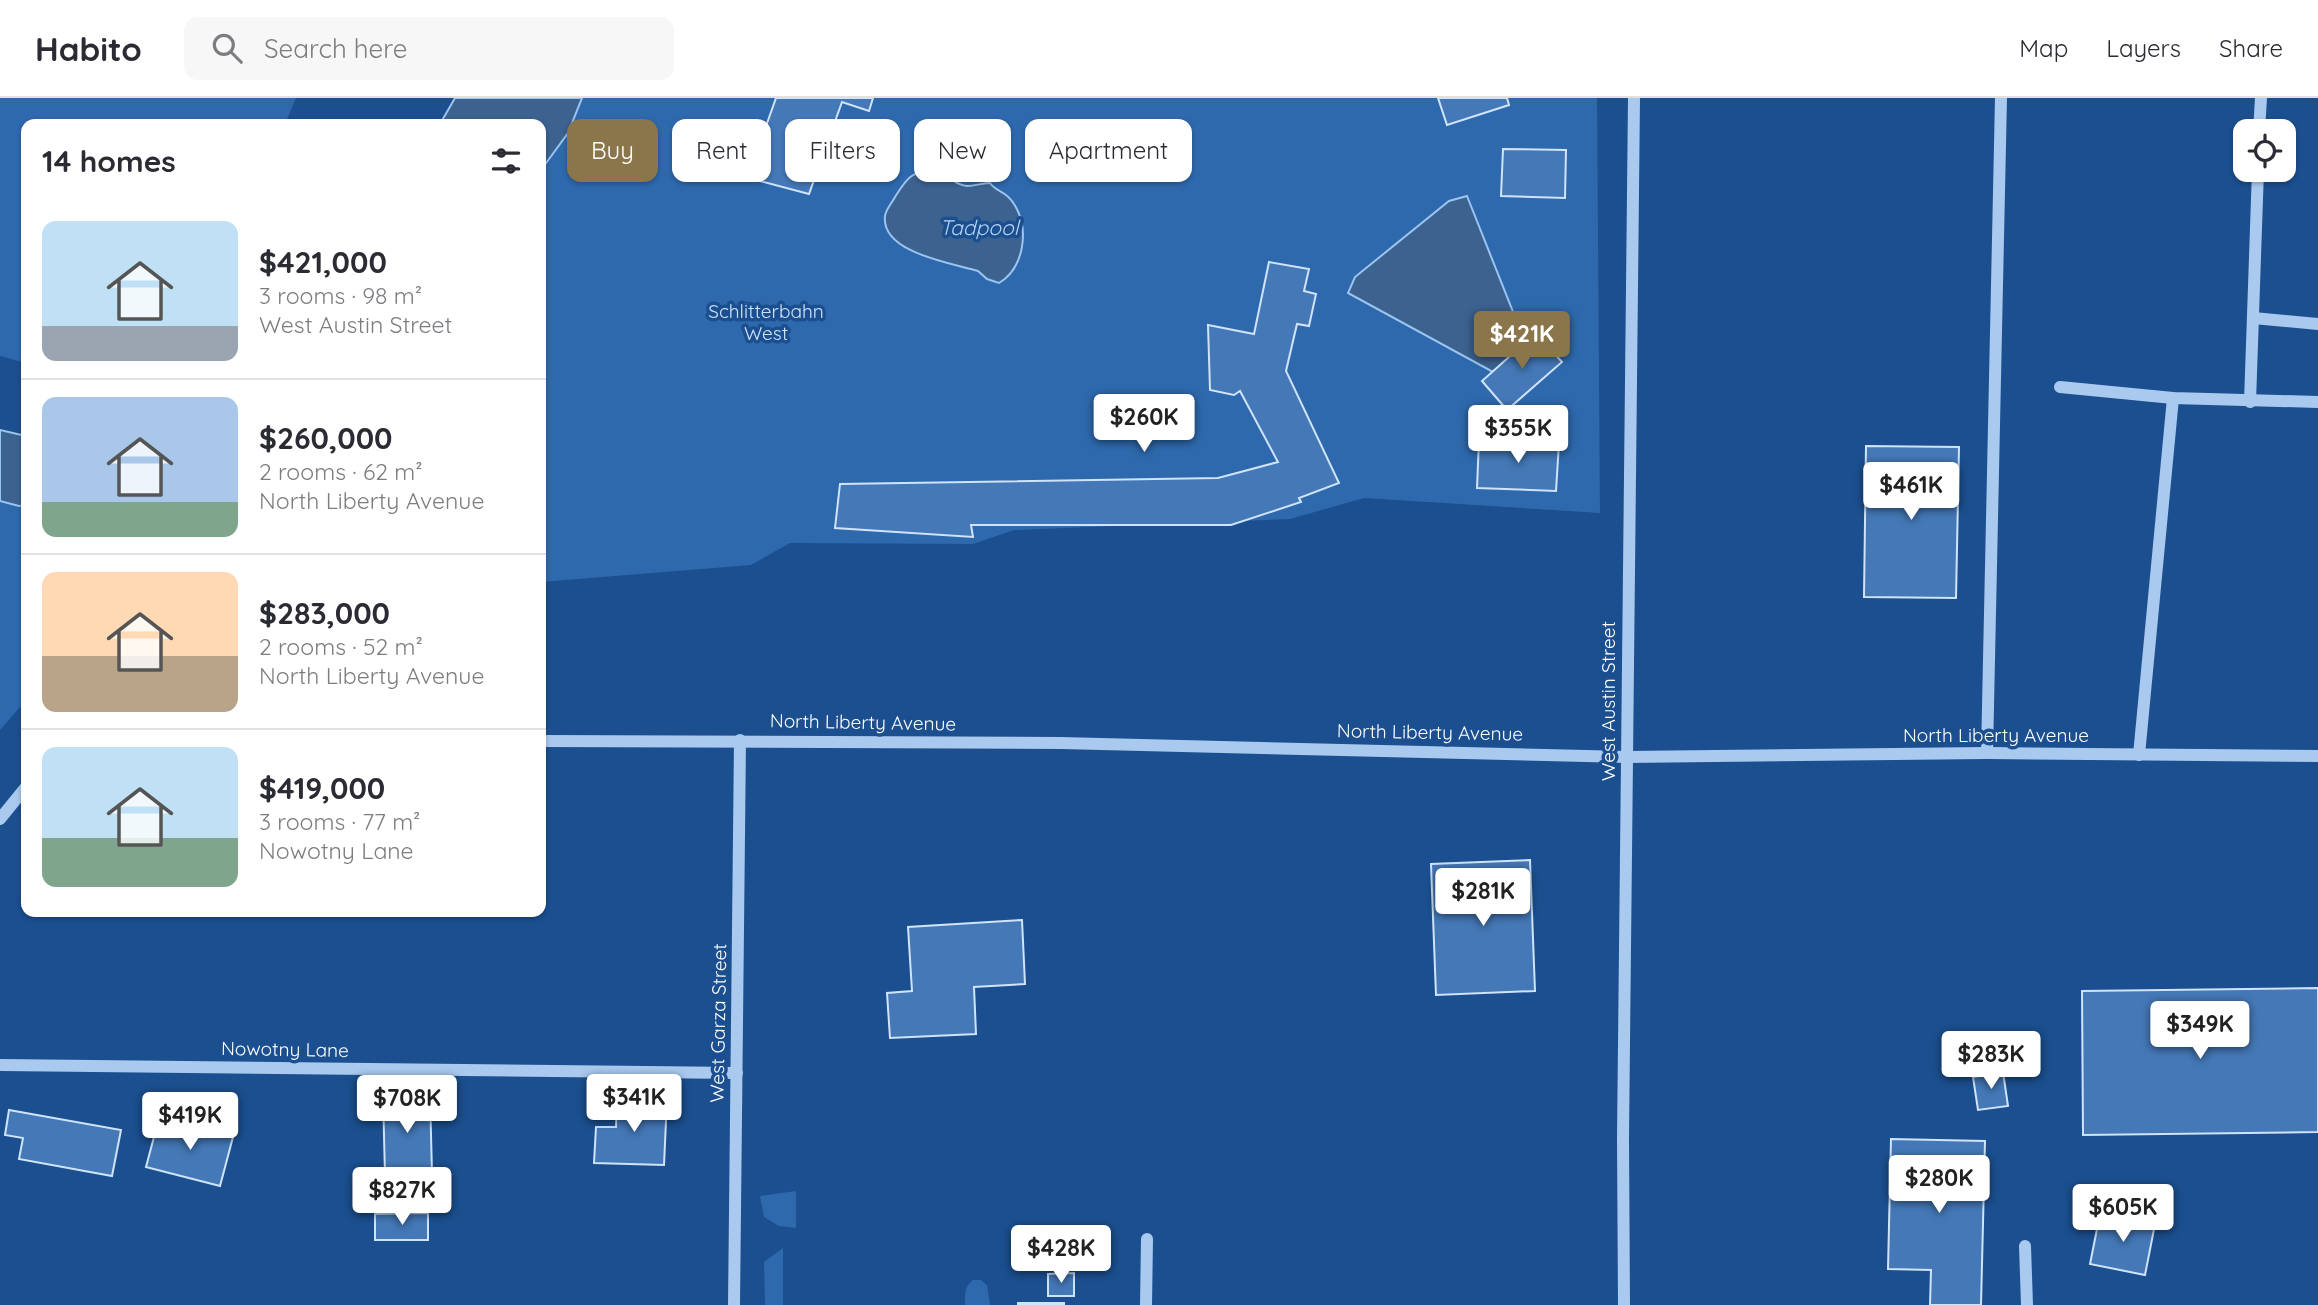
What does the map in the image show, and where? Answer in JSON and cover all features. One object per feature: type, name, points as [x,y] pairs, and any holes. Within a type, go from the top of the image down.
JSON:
[{"type":"street","name":"West Austin Street","points":[[1624,1305],[1623,1125],[1634,98]]},
{"type":"street","points":[[1987,753],[2001,98]]},
{"type":"street","points":[[2259,119],[2260,98]]},
{"type":"street","points":[[2250,402],[2258,182]]},
{"type":"street","points":[[2253,318],[2318,324]]},
{"type":"street","points":[[2060,387],[2173,398],[2318,402]]},
{"type":"street","points":[[2139,755],[2173,398]]},
{"type":"street","name":"North Liberty Avenue","points":[[546,741],[740,740],[1143,745],[1627,757],[1987,753],[2318,756]]},
{"type":"street","name":"West Garza Street","points":[[734,1305],[740,740]]},
{"type":"street","points":[[0,819],[21,793]]},
{"type":"street","name":"Nowotny Lane","points":[[0,1065],[737,1073]]},
{"type":"street","points":[[1146,1305],[1147,1239]]},
{"type":"street","points":[[2025,1246],[2027,1305]]},
{"type":"green space","points":[[0,98],[296,98],[287,119],[21,119],[21,362],[0,356]]},
{"type":"green space","name":"Schlitterbahn West","points":[[582,98],[1597,98],[1600,513],[1364,498],[1290,519],[1014,530],[973,544],[790,543],[751,565],[546,582],[546,163],[567,134],[567,182],[658,182],[658,119],[574,119]]},
{"type":"green space","points":[[0,501],[21,506],[21,706],[0,730]]},
{"type":"green space","points":[[796,1191],[796,1228],[779,1226],[764,1217],[760,1196]]},
{"type":"green space","points":[[783,1248],[783,1305],[765,1305],[764,1262]]},
{"type":"green space","points":[[973,1280],[981,1280],[987,1285],[990,1305],[965,1305],[965,1294]]},
{"type":"water","points":[[455,98],[582,98],[574,119],[567,119],[567,134],[546,163],[546,119],[443,119]]},
{"type":"water","name":"Tadpool","points":[[914,175],[914,182],[955,182],[964,186],[990,183],[1008,196],[1019,214],[1023,236],[1019,258],[1007,276],[999,283],[987,279],[978,271],[920,254],[894,239],[887,229],[885,216],[910,177]]},
{"type":"water","points":[[1467,196],[1525,342],[1493,372],[1348,293],[1355,277],[1449,201]]},
{"type":"water","points":[[0,430],[21,435],[21,506],[0,501]]},
{"type":"building","points":[[776,98],[873,98],[869,111],[842,102],[836,119],[785,119],[785,182],[813,182],[809,194],[764,182],[771,182],[771,119],[769,119]]},
{"type":"building","points":[[1438,98],[1507,98],[1509,105],[1447,125]]},
{"type":"building","points":[[1503,149],[1566,150],[1565,198],[1501,196]]},
{"type":"building","points":[[1269,262],[1309,269],[1304,291],[1316,294],[1309,326],[1297,324],[1286,371],[1339,483],[1299,498],[1301,502],[1231,525],[971,525],[973,537],[835,528],[840,484],[1218,478],[1278,462],[1240,391],[1234,395],[1210,390],[1208,325],[1254,334]]},
{"type":"building","points":[[1536,333],[1562,362],[1507,410],[1482,381]]},
{"type":"building","points":[[1479,440],[1559,443],[1556,491],[1477,488]]},
{"type":"building","points":[[1866,446],[1959,447],[1956,598],[1864,597]]},
{"type":"building","points":[[1530,860],[1535,991],[1436,995],[1431,864]]},
{"type":"building","points":[[1022,920],[1025,984],[974,987],[976,1034],[890,1038],[887,993],[912,991],[908,927]]},
{"type":"building","points":[[2318,988],[2318,1132],[2083,1135],[2082,991]]},
{"type":"building","points":[[2003,1072],[2008,1106],[1978,1110],[1973,1077]]},
{"type":"building","points":[[430,1095],[432,1174],[385,1175],[383,1096]]},
{"type":"building","points":[[617,1098],[667,1099],[664,1165],[594,1163],[596,1127],[616,1127]]},
{"type":"building","points":[[9,1110],[121,1130],[112,1176],[19,1159],[23,1138],[5,1135]]},
{"type":"building","points":[[159,1118],[233,1137],[220,1186],[146,1167]]},
{"type":"building","points":[[1891,1139],[1985,1141],[1981,1305],[1930,1305],[1931,1270],[1888,1269]]},
{"type":"building","points":[[428,1213],[428,1240],[375,1240],[375,1214]]},
{"type":"building","points":[[2100,1214],[2155,1224],[2145,1275],[2090,1264]]},
{"type":"building","points":[[1074,1273],[1074,1296],[1048,1296],[1048,1274]]},
{"type":"building","points":[[1064,1303],[1064,1305],[1018,1305]]}]
